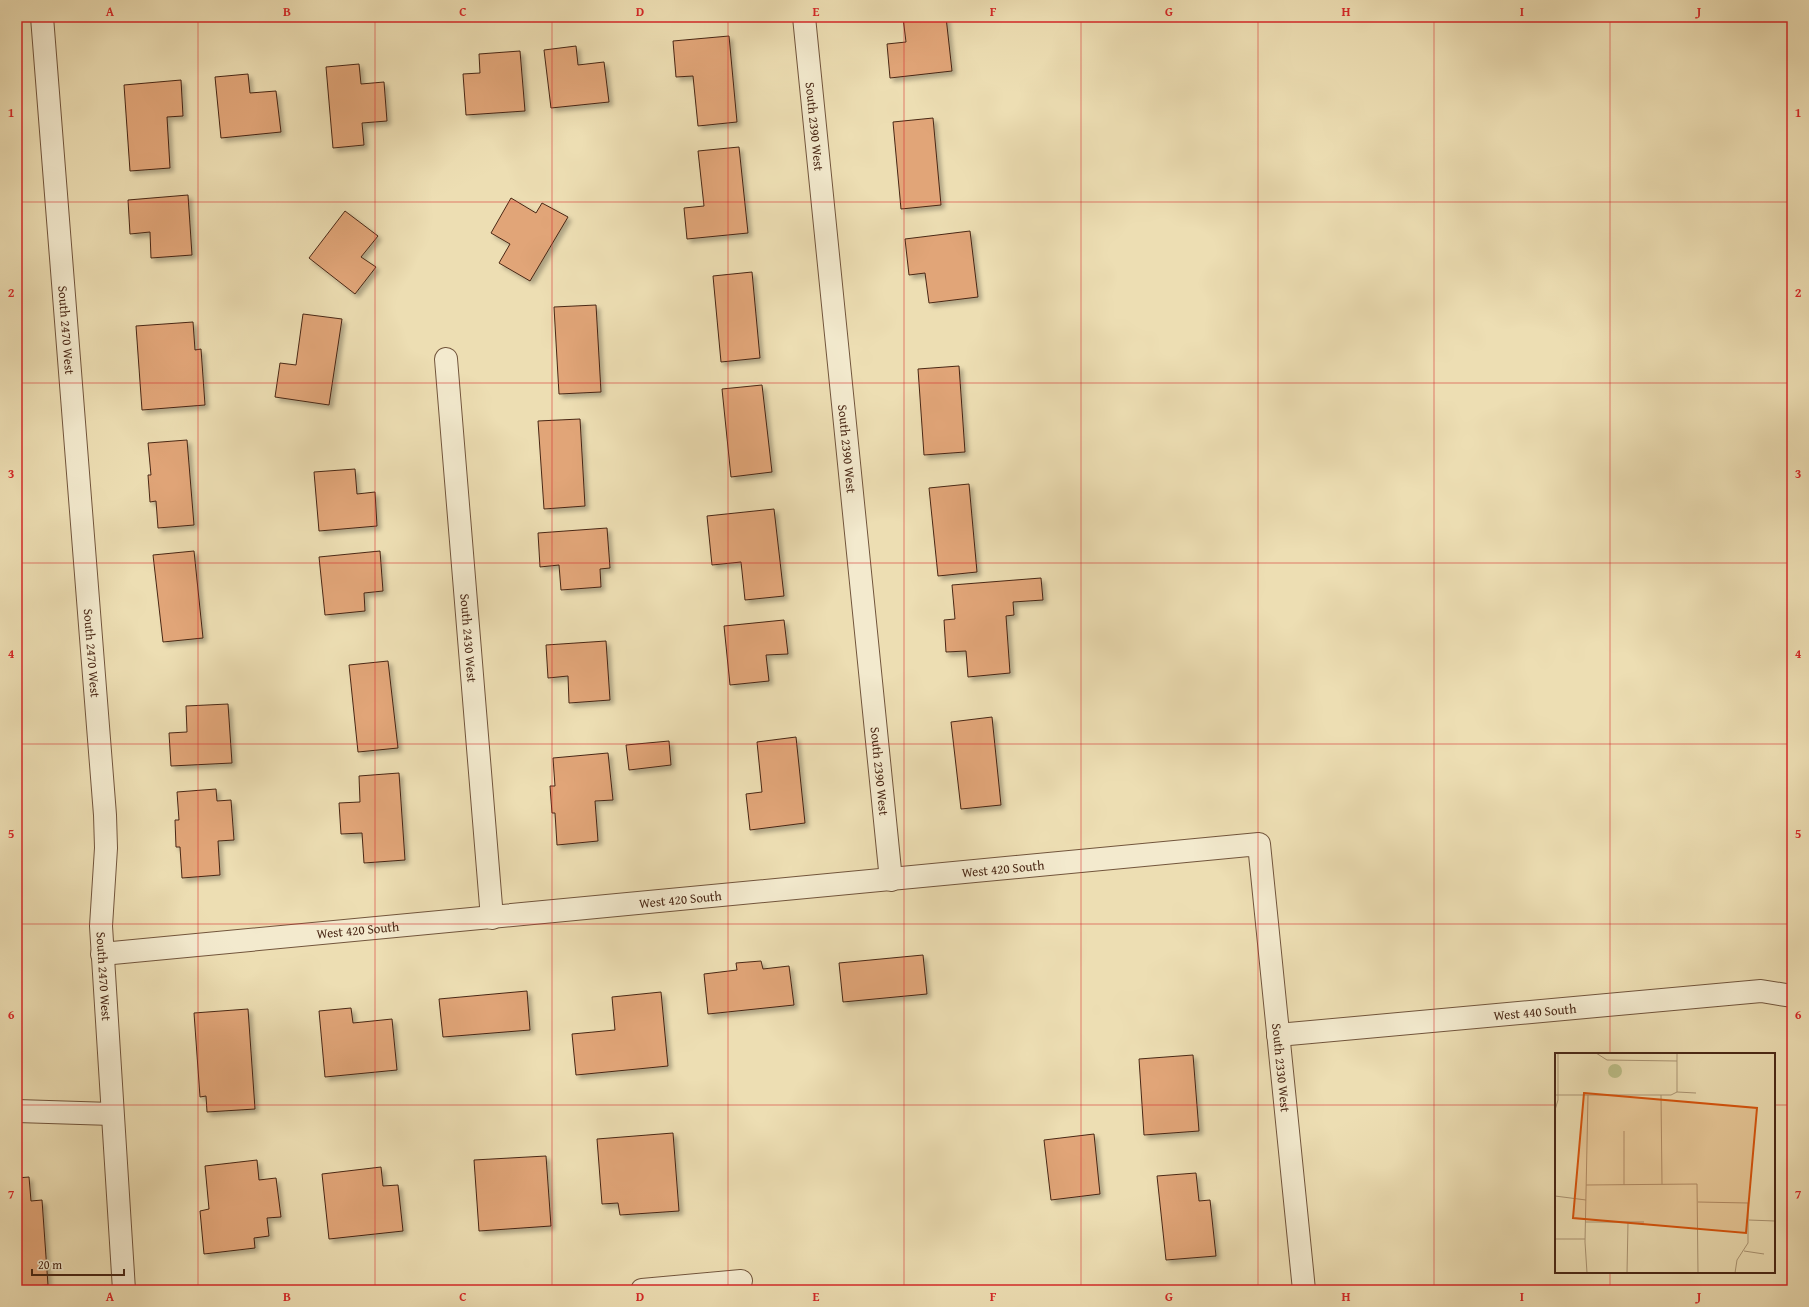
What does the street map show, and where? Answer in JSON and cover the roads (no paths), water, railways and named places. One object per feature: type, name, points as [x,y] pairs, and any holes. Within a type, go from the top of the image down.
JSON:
[{"type":"street","name":"South 2470 West","points":[[42,17],[105,814],[106,848],[101,926],[102,954],[124,1290]]},
{"type":"street","name":"South 2390 West","points":[[804,17],[891,880]]},
{"type":"street","name":"South 2430 West","points":[[446,359],[492,918]]},
{"type":"street","name":"West 420 South","points":[[102,954],[1259,844]]},
{"type":"street","name":"South 2330 West","points":[[1259,844],[1304,1290]]},
{"type":"street","name":"West 440 South","points":[[1278,1035],[1761,991],[1792,996]]},
{"type":"street","points":[[17,1111],[112,1114]]},
{"type":"street","points":[[642,1290],[741,1281]]}]
